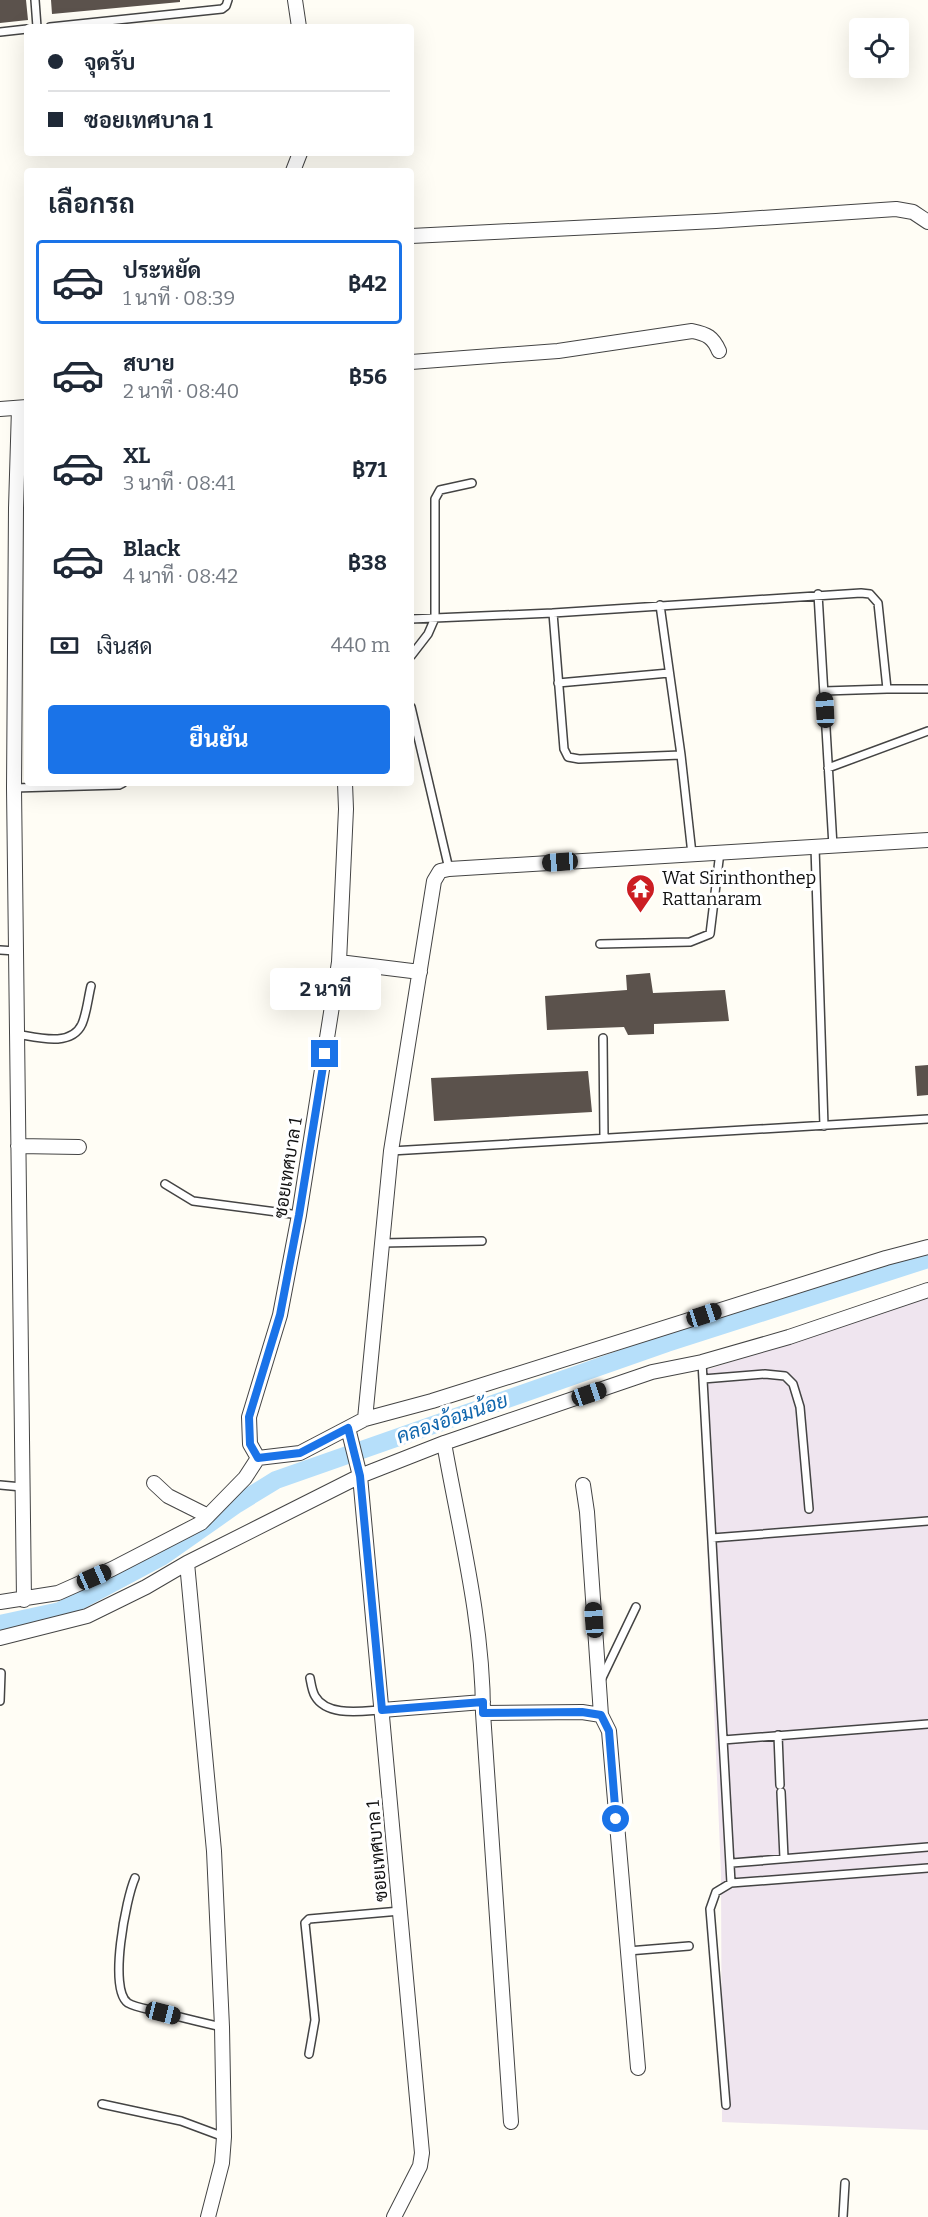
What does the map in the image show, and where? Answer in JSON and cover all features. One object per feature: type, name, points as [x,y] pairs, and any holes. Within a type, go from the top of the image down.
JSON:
[{"type":"street","points":[[295,0],[299,24]]},
{"type":"street","points":[[414,236],[716,221],[896,209],[913,212],[928,222]]},
{"type":"street","points":[[414,362],[558,351],[692,332],[706,333],[715,341],[719,351]]},
{"type":"street","points":[[0,409],[23,408],[16,508],[14,788],[24,1600]]},
{"type":"street","name":"ซอยเทศบาล 1","points":[[258,1458],[250,1444],[249,1417],[280,1315],[299,1215],[339,962],[345,786]]},
{"type":"street","points":[[365,1419],[391,1151],[434,881],[440,871],[928,840]]},
{"type":"street","points":[[339,962],[420,972]]},
{"type":"street","points":[[18,1146],[79,1147]]},
{"type":"street","points":[[0,1602],[58,1593],[112,1569],[201,1523],[244,1478],[258,1458],[300,1453],[365,1419],[928,1247]]},
{"type":"street","points":[[0,1638],[87,1616],[146,1587],[359,1471],[652,1372],[702,1362],[789,1337],[928,1290]]},
{"type":"street","name":"ซอยเทศบาล 1","points":[[348,1428],[359,1471],[422,2153],[420,2166],[394,2217]]},
{"type":"street","points":[[444,1443],[476,1616],[481,1656],[511,2122]]},
{"type":"street","points":[[154,1483],[168,1496],[208,1516]]},
{"type":"street","points":[[583,1485],[598,1684],[601,1715],[609,1731],[638,2068]]},
{"type":"street","points":[[187,1563],[214,1851],[222,2027],[224,2137],[222,2163],[208,2217]]},
{"type":"street","points":[[382,1710],[483,1708],[582,1712],[601,1715]]},
{"type":"lane","points":[[35,0],[38,24]]},
{"type":"lane","points":[[79,24],[222,9],[228,0]]},
{"type":"lane","points":[[0,33],[24,29]]},
{"type":"lane","points":[[414,652],[428,634],[435,618],[435,499],[441,490],[472,483]]},
{"type":"lane","points":[[414,619],[553,613],[818,594],[870,594],[875,598],[880,610],[887,689]]},
{"type":"lane","points":[[818,594],[833,846]]},
{"type":"lane","points":[[660,605],[692,854]]},
{"type":"lane","points":[[553,613],[564,749],[568,757],[579,759],[681,755]]},
{"type":"lane","points":[[558,683],[669,673]]},
{"type":"lane","points":[[824,691],[928,689]]},
{"type":"lane","points":[[414,719],[449,869]]},
{"type":"lane","points":[[828,768],[928,731]]},
{"type":"lane","points":[[14,788],[84,786]]},
{"type":"lane","points":[[815,847],[824,1125]]},
{"type":"lane","points":[[600,944],[690,942],[710,934],[720,852]]},
{"type":"lane","points":[[0,950],[16,951]]},
{"type":"lane","points":[[16,1034],[61,1039],[72,1036],[82,1025],[91,986]]},
{"type":"lane","points":[[603,1038],[604,1138]]},
{"type":"lane","points":[[391,1151],[928,1119]]},
{"type":"lane","points":[[165,1184],[193,1201],[299,1215]]},
{"type":"lane","points":[[382,1243],[482,1240]]},
{"type":"lane","points":[[702,1362],[732,1863],[731,1883]]},
{"type":"lane","points":[[703,1380],[765,1374],[785,1376],[793,1384],[800,1407],[809,1509]]},
{"type":"lane","points":[[0,1485],[22,1487]]},
{"type":"lane","points":[[712,1538],[928,1521]]},
{"type":"lane","points":[[598,1684],[636,1607]]},
{"type":"lane","points":[[0,1701],[1,1673]]},
{"type":"lane","points":[[310,1678],[315,1696],[324,1706],[340,1711],[382,1710]]},
{"type":"lane","points":[[723,1740],[928,1724]]},
{"type":"lane","points":[[778,1736],[784,1858]]},
{"type":"lane","points":[[732,1863],[928,1847]]},
{"type":"lane","points":[[726,2105],[710,1909],[716,1893],[731,1883],[928,1868]]},
{"type":"lane","points":[[135,1878],[129,1891],[122,1934],[120,1995],[128,2003],[222,2027]]},
{"type":"lane","points":[[309,2054],[315,2020],[305,1923],[309,1919],[400,1911]]},
{"type":"lane","points":[[628,1951],[688,1946]]},
{"type":"lane","points":[[102,2104],[181,2121],[224,2137]]},
{"type":"lane","points":[[843,2217],[844,2183]]},
{"type":"shaded area","points":[[928,1297],[928,2130],[722,2122],[721,1874],[700,1372]]},
{"type":"building","points":[[0,0],[26,0],[28,20],[0,23]]},
{"type":"building","points":[[51,0],[180,0],[180,2],[52,14]]},
{"type":"building","points":[[650,973],[653,993],[725,990],[729,1021],[654,1024],[654,1034],[628,1035],[624,1027],[547,1030],[545,996],[627,990],[626,975]]},
{"type":"building","points":[[928,1065],[928,1095],[917,1096],[915,1066]]},
{"type":"building","points":[[588,1071],[592,1112],[434,1121],[431,1078]]},
{"type":"waterway","name":"คลองอ้อมน้อย","points":[[0,1624],[60,1611],[163,1556],[237,1504],[276,1480],[667,1343],[928,1259]]},
{"type":"place","name":"Wat Sirinthonthep Rattanaram","points":[[641,914]]},
{"type":"route","points":[[325,1054],[280,1315],[249,1417],[250,1444],[258,1458],[300,1453],[348,1428],[360,1476],[382,1710],[483,1702],[483,1713],[582,1712],[601,1715],[609,1731],[616,1819]]}]
